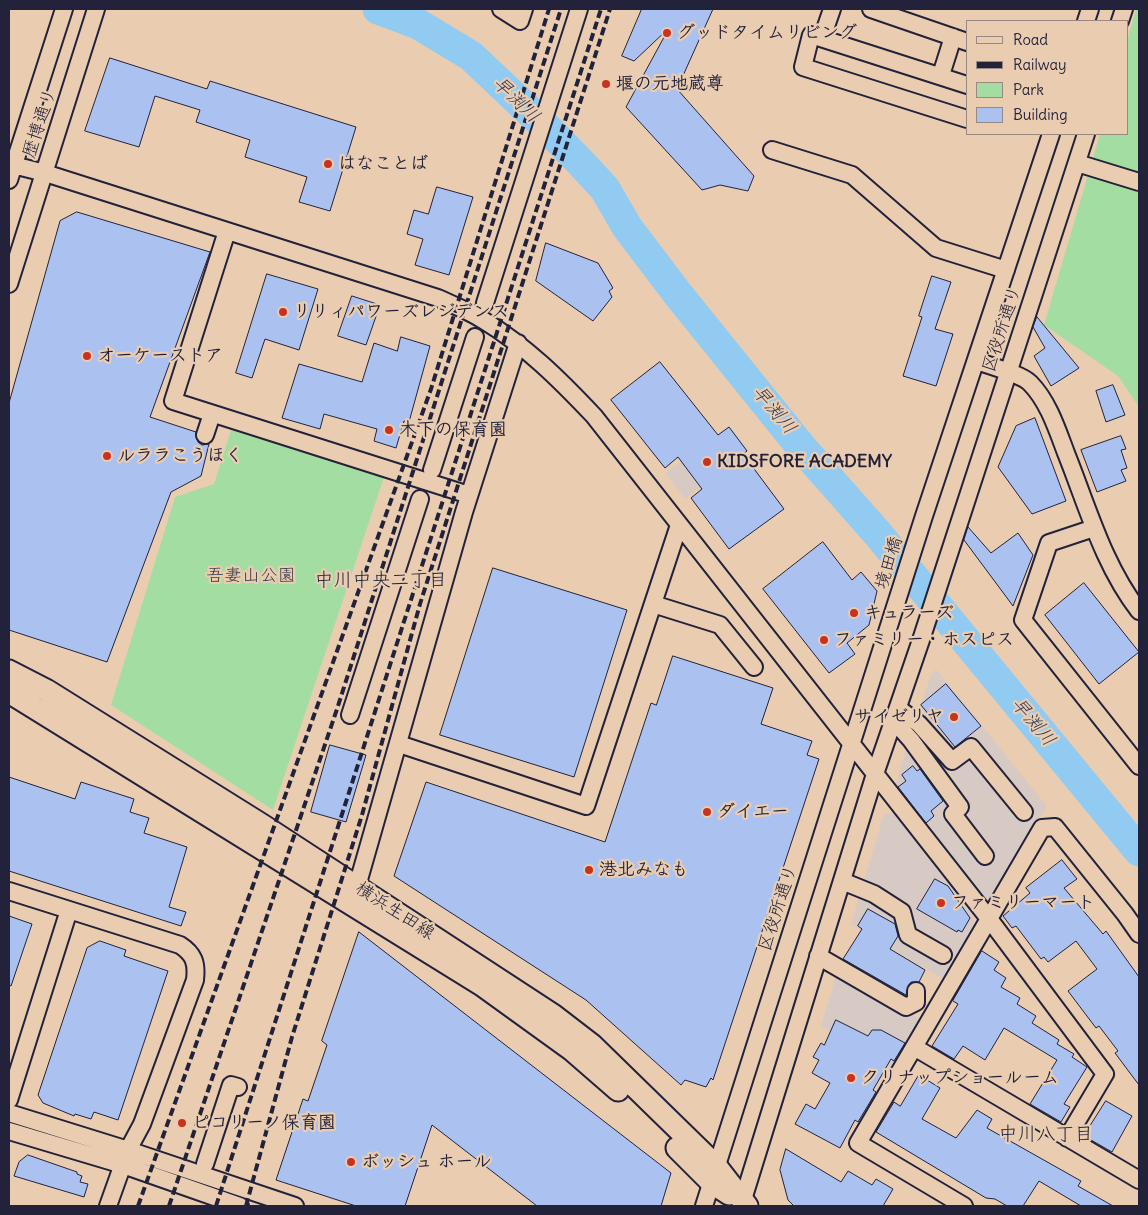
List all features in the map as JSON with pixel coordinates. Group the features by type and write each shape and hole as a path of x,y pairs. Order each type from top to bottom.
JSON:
{"main road":[{"name":"横浜生田線","path":"9,671 84,713 355,895"},
{"name":"横浜生田線","path":"9,692 355,895 553,1015 592,1045 743,1205"}],"street":[{"name":"歴博通り","path":"9,180 11,164 64,9"},
{"name":"歴博通り","path":"9,284 96,9"},
{"path":"501,9 520,21 524,9"},
{"path":"485,304 579,9"},
{"path":"822,38 832,9"},
{"path":"871,9 960,39 941,75"},
{"path":"966,85 812,35 803,67 966,119"},
{"name":"区役所通り","path":"924,516 1051,135"},
{"name":"区役所通り","path":"896,714 1009,374 1086,135"},
{"path":"772,150 852,175 936,248 1006,270"},
{"path":"1077,163 1139,182"},
{"path":"11,164 45,173 438,298 482,319 518,343 545,366 594,416 990,920 1105,1074 1067,1138"},
{"path":"227,231 174,401 469,495"},
{"path":"432,470 475,337"},
{"path":"355,895 399,744 432,619 469,495 518,343"},
{"path":"977,361 1028,381 1052,416 1103,552 1127,595 1139,611"},
{"path":"205,435 212,414"},
{"path":"350,715 420,499"},
{"name":"境田橋","path":"891,622 924,516"},
{"path":"399,744 586,806 679,525"},
{"path":"1094,528 1049,542 1023,620 1139,766"},
{"path":"652,604 720,625 754,667"},
{"name":"区役所通り","path":"704,1206 891,622"},
{"path":"743,1205 818,956 875,774 896,714"},
{"path":"896,714 920,724 952,761 971,747 1024,812"},
{"path":"896,714 910,740 960,808 952,814 985,856"},
{"path":"964,1206 858,1143 990,920 1042,828 1055,827 1139,934"},
{"path":"842,882 874,894 902,912 908,935 943,955"},
{"path":"9,891 180,945 189,951 195,959 195,980 142,1124 128,1150 108,1206"},
{"path":"9,1100 69,910"},
{"path":"818,956 906,1007 916,1002 916,990"},
{"path":"914,1047 1139,1180"},
{"path":"205,1164 231,1085 238,1087"},
{"path":"9,1113 128,1150 287,1205"},
{"path":"9,1131 122,1166 240,1206"}],"shaded area":[{"name":"KIDSFORE ACADEMY","path":"729,426 749,450 685,499 665,473"},
{"path":"936,669 1047,806 989,901 981,901 894,790 912,728 1000,834 913,727 931,675"},
{"path":"894,813 974,917 974,925 943,979 851,924 884,814"},
{"path":"838,970 919,1019 892,1068 821,1026"}],"green space":[{"path":"1136,9 1139,9 1139,407 1118,376 1044,325 1100,135 1128,135 1128,37"},
{"name":"吾妻山公園","path":"231,430 384,477 273,810 111,705 175,497 214,484"}],"building":[{"path":"642,9 713,9 677,89 754,176 748,191 720,185 702,190 626,107 669,28 634,61 622,56"},
{"path":"110,58 207,89 210,81 356,127 330,211 299,202 307,177 245,157 250,140 196,122 200,110 155,96 139,147 85,131"},
{"path":"437,187 473,197 449,275 415,265 423,239 407,234 414,210 428,214"},
{"name":"ルララこうほく","path":"77,212 210,252 150,417 196,432 198,442 202,445 209,444 201,476 171,492 107,662 9,630 9,403 60,221"},
{"path":"546,243 598,263 613,288 609,291 612,297 593,321 536,281"},
{"name":"リリィパワーズレジデンス","path":"267,274 318,289 299,350 265,339 252,378 236,373"},
{"path":"932,276 951,282 935,329 953,334 936,386 903,376 922,317 919,316"},
{"path":"352,296 380,305 366,345 338,336"},
{"path":"1037,317 1079,368 1051,386 1034,356 1045,348 1033,327"},
{"path":"401,337 430,346 409,422 404,421 396,448 374,441 377,429 324,414 320,429 282,418 299,364 362,382 374,343 397,351"},
{"path":"660,362 718,435 729,427 747,451 743,454 784,509 729,549 691,498 702,489 678,457 665,468 611,400"},
{"path":"1113,385 1125,415 1106,422 1096,391"},
{"path":"1035,418 1066,501 1032,514 998,467 1016,426"},
{"path":"1121,436 1126,449 1121,450 1127,468 1121,470 1126,481 1097,492 1081,450"},
{"path":"968,527 991,553 1018,533 1033,555 1013,606 964,540"},
{"path":"823,542 852,580 861,572 877,591 869,625 847,643 855,654 829,673 763,589"},
{"path":"493,568 627,610 574,777 440,735"},
{"path":"1084,583 1139,652 1099,684 1045,615"},
{"name":"港北みなも","path":"673,656 773,688 761,724 812,741 807,755 819,759 713,1080 711,1078 706,1087 685,1080 681,1085 586,1000 394,876 426,782 605,842 651,703 656,705"},
{"path":"946,684 981,726 955,747 921,705"},
{"path":"330,745 366,755 346,822 311,812"},
{"path":"913,766 917,771 920,769 943,801 931,811 934,816 926,823 898,787 906,781 902,775"},
{"path":"9,777 75,799 81,782 134,799 130,812 149,818 144,833 187,847 169,907 186,912 181,926 9,871"},
{"path":"1062,860 1077,879 1064,888 1103,934 1106,931 1139,977 1139,1085 1115,1053 1118,1051 1099,1026 1096,1028 1068,991 1097,969 1076,941 1048,962 1044,957 1041,959 1016,926 1012,928 1003,916 1030,893 1026,888"},
{"path":"935,879 948,886 970,918 962,932 958,930 957,932 917,909"},
{"path":"868,909 895,924 898,936 890,949 925,970 919,982 911,982 906,995 843,959 862,929 858,926"},
{"path":"9,916 32,924 11,986 9,985"},
{"path":"359,932 671,1173 661,1206 537,1206 432,1125 405,1206 356,1206 276,1180 303,1099 308,1101 327,1045 322,1041"},
{"path":"100,941 126,950 124,956 168,971 118,1120 94,1112 91,1119 75,1114 74,1116 43,1103 38,1095 87,948"},
{"path":"982,951 999,962 994,970 1006,978 1001,987 1020,998 1017,1004 1036,1016 1032,1023 1059,1040 1057,1044 1074,1054 1072,1057 1087,1067 1064,1104 1070,1107 1061,1122 1030,1104 1057,1060 1004,1028 985,1060 963,1046 954,1059 932,1046 958,1004 953,1001"},
{"path":"836,1020 868,1036 872,1030 881,1030 905,1043 894,1061 891,1059 873,1090 876,1092 858,1122 855,1120 840,1148 795,1124 806,1104 815,1109 830,1083 812,1073 819,1060 813,1057 821,1043 824,1045"},
{"path":"919,1075 940,1088 922,1119 956,1138 977,1110 992,1119 987,1128 1081,1181 1078,1186 1113,1206 1081,1206 1039,1181 1023,1206 1007,1206 995,1199 986,1198 876,1132 894,1102 900,1106"},
{"path":"1106,1101 1132,1116 1112,1152 1084,1136"},
{"path":"786,1149 841,1182 848,1171 872,1185 876,1179 893,1189 883,1206 794,1206 788,1200 780,1170"},
{"path":"28,1155 77,1172 77,1174 82,1176 80,1182 88,1184 84,1197 14,1176 19,1162"}],"waterway":[{"name":"早渕川","path":"378,9 418,24 471,56 543,124 605,189 627,227 677,293 802,448 878,534 1139,851"}],"railway":[{"path":"138,1206 431,389 549,9"},
{"path":"169,1206 337,709 561,9"},
{"path":"216,1206 601,9"},
{"path":"246,1206 292,1037 362,815 420,604 610,9"}],"place":[{"name":"グッドタイムリビング","path":"667,33"},
{"name":"堰の元地蔵尊","path":"606,84"},
{"name":"はなことば","path":"328,164"},
{"name":"リリィパワーズレジデンス","path":"283,312"},
{"name":"オーケーストア","path":"87,356"},
{"name":"木下の保育園","path":"389,430"},
{"name":"ルララこうほく","path":"107,456"},
{"name":"KIDSFORE ACADEMY","path":"707,462"},
{"name":"キュラーズ","path":"854,613"},
{"name":"ファミリー・ホスピス","path":"824,640"},
{"name":"サイゼリヤ","path":"954,717"},
{"name":"ダイエー","path":"707,812"},
{"name":"港北みなも","path":"589,870"},
{"name":"ファミリーマート","path":"941,903"},
{"name":"クリナップショールーム","path":"851,1078"},
{"name":"ピコリーノ保育園","path":"182,1123"},
{"name":"ボッシュ ホール","path":"351,1162"}],"district":[{"name":"中川中央二丁目","path":"381,581"},
{"name":"中川八丁目","path":"1046,1135"}]}
